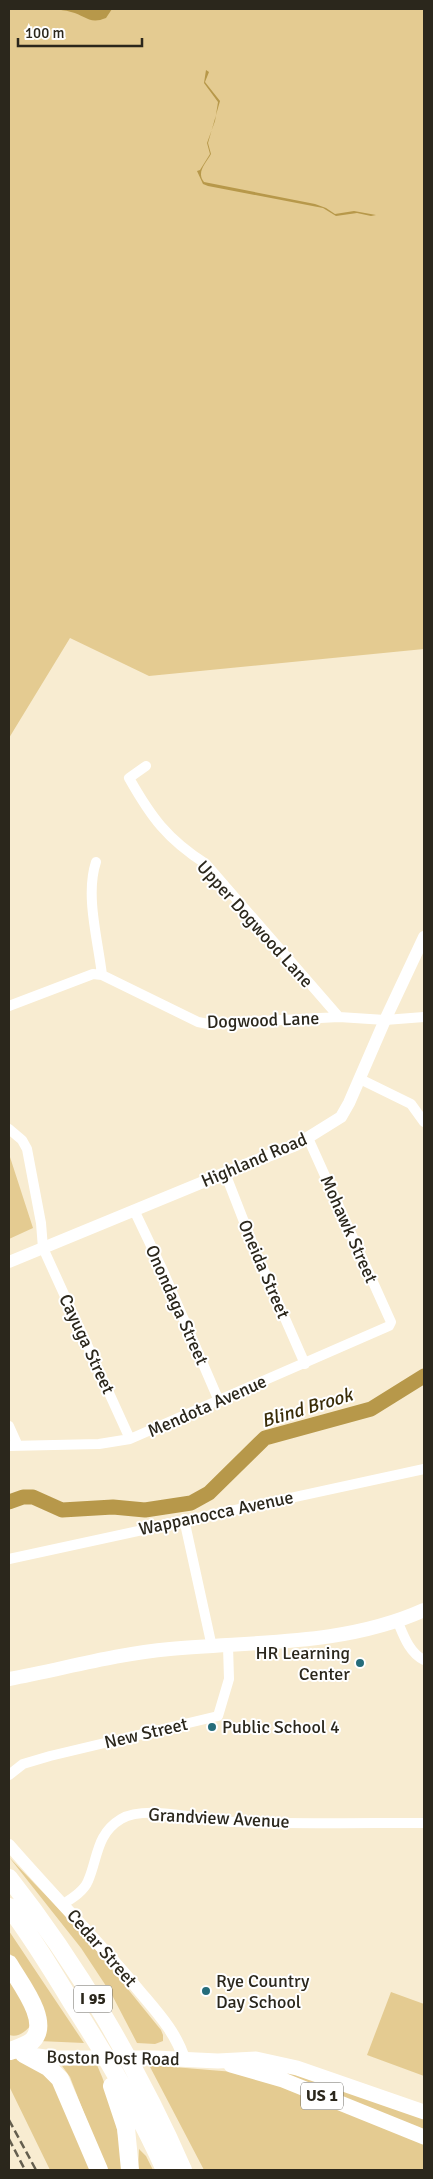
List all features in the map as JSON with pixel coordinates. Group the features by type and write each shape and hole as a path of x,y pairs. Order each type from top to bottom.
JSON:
{"highway":[{"name":"I 95","path":"9,1878 64,1953 96,2004 163,2127 183,2170"},
{"name":"I 95","path":"9,1907 34,1941 94,2037 133,2104 165,2170"},
{"path":"9,1964 37,2014 39,2025 36,2035 30,2042 14,2052"},
{"path":"94,2037 124,2118 128,2137 130,2170"},
{"path":"14,2052 48,2067 60,2079 99,2170"},
{"path":"163,2127 182,2144 196,2170"}],"main road":[{"path":"9,1679 132,1654 286,1642 364,1629 424,1610"},
{"name":"Boston Post Road","path":"14,2052 39,2057 155,2058 218,2061 240,2059 272,2062 297,2068 424,2112"},
{"name":"Boston Post Road","path":"218,2061 283,2080 424,2137"}],"street":[{"name":"Upper Dogwood Lane","path":"146,766 128,778 162,830 206,864 339,1017"},
{"path":"9,1006 47,993 86,975 102,975 92,892 92,875 96,862"},
{"name":"Highland Road","path":"9,1262 296,1145 341,1117 424,938"},
{"name":"Dogwood Lane","path":"102,975 185,1016 208,1024 339,1017 385,1020 424,1017"},
{"path":"360,1079 411,1104 424,1122"},
{"path":"9,1129 22,1140 27,1148 41,1222 43,1248"},
{"name":"Mohawk Street","path":"308,1138 390,1320"},
{"name":"Oneida Street","path":"225,1173 254,1250 305,1364"},
{"name":"Onondaga Street","path":"134,1210 163,1271 219,1401"},
{"name":"Cayuga Street","path":"43,1248 130,1439"},
{"name":"Mendota Avenue","path":"13,1446 99,1444 130,1439 387,1328 391,1322 390,1320"},
{"path":"9,1426 13,1446"},
{"name":"Wappanocca Avenue","path":"9,1559 424,1469"},
{"path":"184,1520 212,1647"},
{"path":"397,1620 406,1642 424,1660"},
{"name":"New Street","path":"9,1775 22,1764 50,1756 218,1716 229,1679 228,1646"},
{"name":"Grandview Avenue","path":"64,1904 77,1895 88,1882 97,1847 105,1834 114,1824 131,1815 158,1814 231,1822 424,1823"},
{"name":"Cedar Street","path":"9,1845 64,1904 150,2005 173,2035 184,2059"}],"shaded area":[{"path":"9,9 424,9 424,649 149,676 70,638 9,738"},
{"path":"54,9 112,9 106,18 91,20 76,13"},
{"path":"206,70 209,72 205,82 220,101 216,115 218,102 204,83"},
{"path":"212,130 208,143 211,154 201,171 204,182 315,204 326,208 335,214 354,211 376,215 371,216 357,213 336,216 323,208 203,184 197,171 200,170 210,154 207,143"},
{"path":"9,1154 33,1228 9,1239"},
{"path":"9,1857 84,1935 161,2030 163,2041 155,2044 137,2043 112,1995 81,1948"},
{"path":"9,1931 84,2043 39,2041 36,1998 9,1952"},
{"path":"9,1970 28,2003 31,2025 24,2032 15,2036 9,2035"},
{"path":"391,1992 424,2004 424,2076 367,2055"},
{"path":"9,2057 44,2067 51,2073 93,2170 50,2170 9,2086"},
{"path":"60,2063 97,2065 107,2090 114,2116 122,2170 106,2170 70,2077"},
{"path":"254,2064 269,2066 424,2116 424,2131"},
{"path":"149,2065 234,2072 269,2079 424,2140 424,2170 204,2170"},
{"path":"139,2149 146,2156 153,2170 138,2170"}],"waterway":[{"name":"Blind Brook","path":"9,1502 23,1497 33,1497 62,1510 113,1507 145,1510 191,1503 209,1493 265,1438 371,1409 424,1376"}],"railway":[{"path":"9,2120 36,2170"},
{"path":"9,2139 25,2170"}],"place":[{"name":"HR Learning Center","path":"360,1663"},
{"name":"Public School 4","path":"212,1727"},
{"name":"Rye Country Day School","path":"206,1991"}]}
